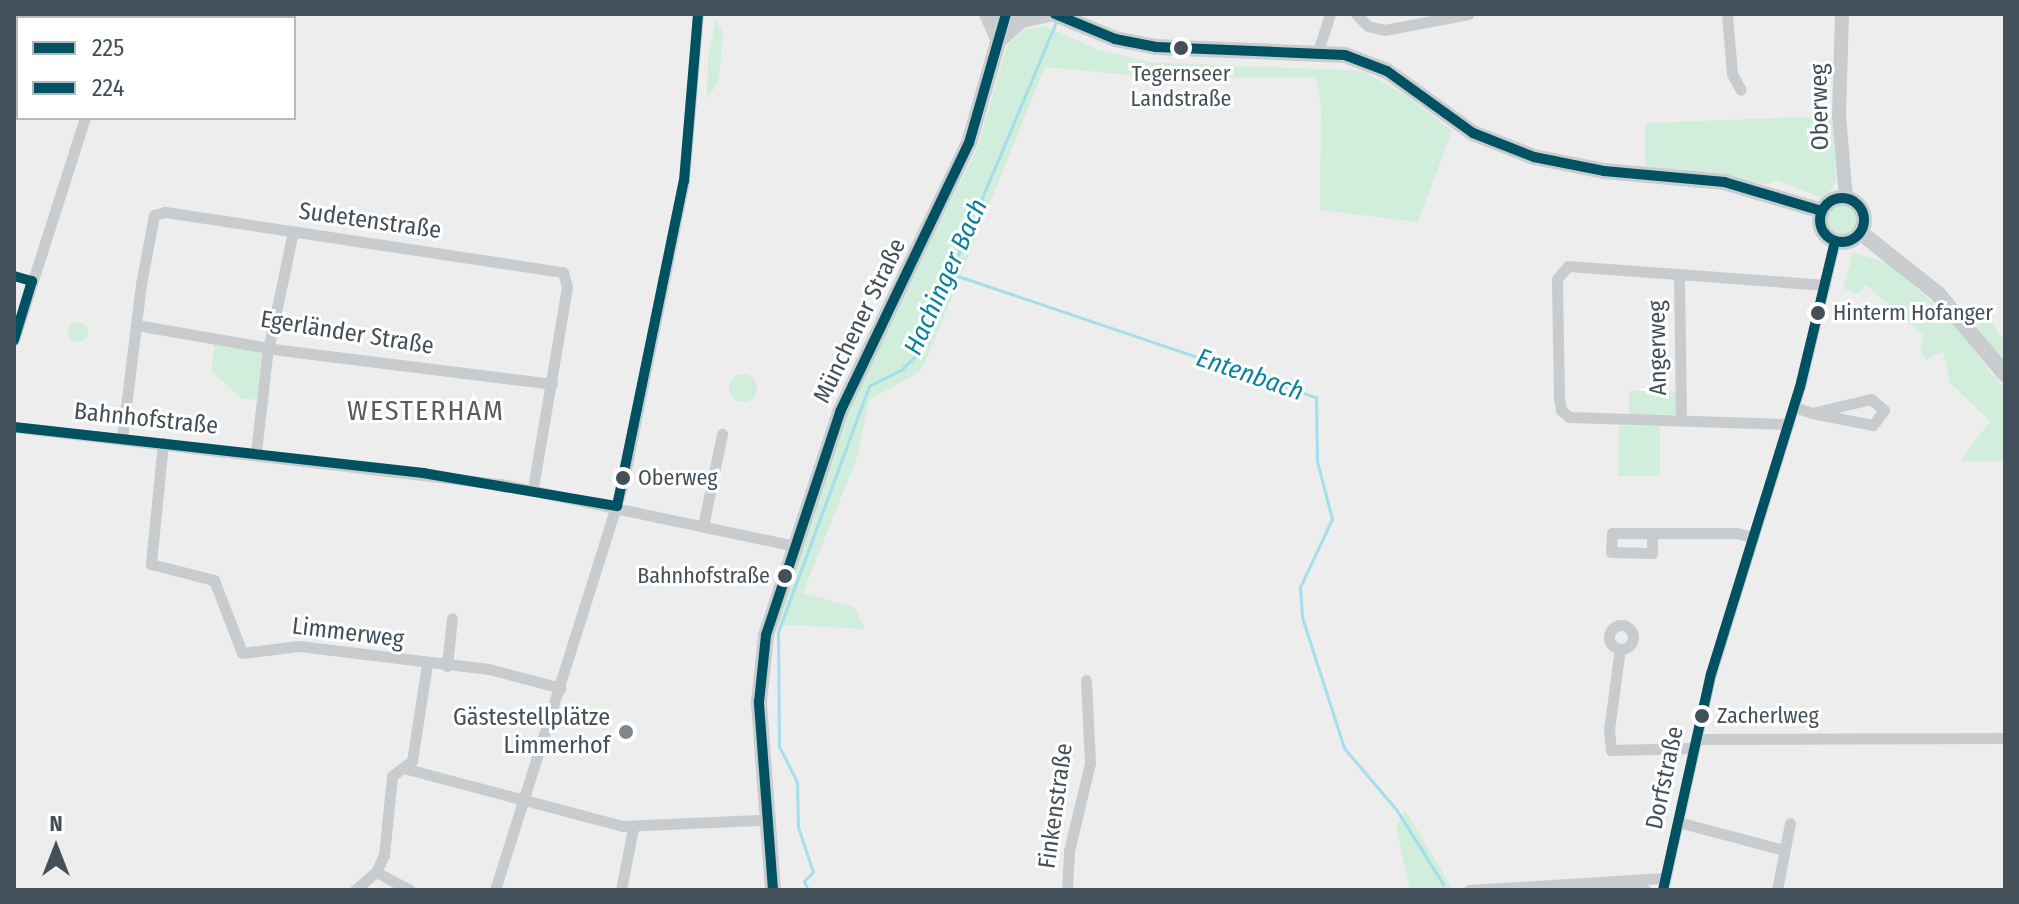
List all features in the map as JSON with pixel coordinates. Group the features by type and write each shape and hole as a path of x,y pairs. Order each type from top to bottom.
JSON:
{"main road":[{"path":"987,14 999,40 1022,20 1053,14 1115,39 1156,47 1318,51 1387,71 1473,133 1534,157 1604,171 1724,182 1822,211"},
{"name":"Münchener Straße","path":"773,890 760,675 766,635 840,412 969,143 1006,14"},
{"path":"1846,199 1862,212 1860,232 1849,241 1835,241 1821,229 1822,211 1829,202 1846,199"},
{"path":"1860,232 1938,294 2005,374"}],"street":[{"path":"495,890 617,506 680,208 698,14"},
{"path":"1318,51 1330,14"},
{"path":"1356,14 1368,26 1384,30 1469,14"},
{"path":"1727,14 1732,74 1741,90"},
{"name":"Oberweg","path":"1842,14 1839,115 1846,199"},
{"path":"14,340 84,120"},
{"name":"Sudetenstraße","path":"136,325 154,215 165,212 563,272 567,278 552,384"},
{"path":"256,452 269,345 293,232"},
{"name":"Dorfstraße","path":"1664,884 1695,743 1752,537 1794,407 1835,241"},
{"path":"1789,424 1569,417 1561,410 1559,398 1557,279 1568,266 1825,285"},
{"name":"Angerweg","path":"1679,274 1681,421"},
{"path":"122,439 136,325"},
{"name":"Egerländer Straße","path":"136,325 552,384"},
{"path":"533,489 552,384"},
{"path":"1794,407 1812,413 1873,425 1884,410 1871,399 1812,413"},
{"name":"Bahnhofstraße","path":"14,427 256,452 533,489 794,546"},
{"path":"703,526 722,434"},
{"name":"Limmerweg","path":"163,443 150,555 154,568 214,580 242,653 299,646 519,674 561,688"},
{"path":"1652,533 1752,537"},
{"path":"447,666 452,618"},
{"path":"1620,649 1609,729 1611,750 1695,743 2005,738"},
{"path":"407,769 427,664"},
{"name":"Finkenstraße","path":"1067,890 1069,851 1090,763 1086,680"},
{"path":"355,890 376,872 387,846 392,776 407,769 633,828 758,820"},
{"path":"1678,822 1784,850"},
{"path":"1777,890 1790,823"},
{"path":"621,890 633,828"},
{"path":"376,872 410,890"},
{"path":"1469,890 1596,881 1664,884"},
{"path":"1596,881 1645,890"}],"green space":[{"path":"716,20 723,33 719,81 707,99 708,57"},
{"path":"1045,26 1096,49 1149,62 1363,71 1403,93 1452,131 1418,222 1320,210 1321,108 1316,77 1161,78 1045,67 928,356 919,372 869,400 857,458 803,593 854,607 865,629 773,624 846,415 978,146 1007,45 1024,30"},
{"path":"1833,116 1836,182 1825,199 1777,180 1768,184 1645,169 1645,123"},
{"path":"1842,205 1853,210 1858,221 1853,232 1842,237 1831,232 1826,221 1831,210"},
{"path":"1853,252 1887,263 1901,274 1946,315 2005,390 2005,461 1960,461 1990,421 1950,383 1943,351 1926,360 1920,350 1923,335 1866,285 1858,294 1843,288"},
{"path":"1990,320 2005,343 2005,364 1973,322"},
{"path":"78,322 85,325 88,332 85,339 78,342 71,339 68,332 71,325"},
{"path":"215,339 262,349 256,400 241,398 211,371"},
{"path":"743,374 753,378 757,388 753,398 743,402 733,398 729,388 733,378"},
{"path":"1629,391 1676,391 1676,415 1629,414"},
{"path":"1619,426 1660,426 1660,476 1618,476"},
{"path":"1405,810 1452,888 1410,889 1396,827"}],"waterway":[{"name":"Hachinger Bach","path":"808,890 804,881 813,872 798,827 797,782 779,746 778,632 869,386 901,370 916,355 1056,22"},
{"name":"Entenbach","path":"949,273 1316,397 1317,461 1332,519 1300,587 1302,617 1344,748 1396,809 1443,884"}],"transit line":[{"name":"225","path":"617,506 684,181 698,14"},
{"name":"224","path":"773,890 759,702 766,635 840,412 969,143 1006,14"},
{"name":"225","path":"1055,14 1115,39 1156,47 1345,55 1387,71 1473,133 1534,157 1604,171 1724,182 1822,211"},
{"name":"225","path":"1842,198 1857,205 1864,220 1857,235 1842,242 1827,235 1820,220 1827,205 1842,198"},
{"name":"225","path":"1663,890 1711,674 1800,387 1835,241"},
{"name":"225","path":"14,276 32,281 14,340"},
{"name":"225","path":"14,427 423,473 617,506"}],"place":[{"name":"Tegernseer Landstraße","path":"1181,48"},
{"name":"Hinterm Hofanger","path":"1818,313"},
{"name":"Oberweg","path":"623,478"},
{"name":"Bahnhofstraße","path":"785,576"},
{"name":"Zacherlweg","path":"1702,716"},
{"name":"Gästestellplätze Limmerhof","path":"626,732"}],"district":[{"name":"WESTERHAM","path":"426,411"}]}
